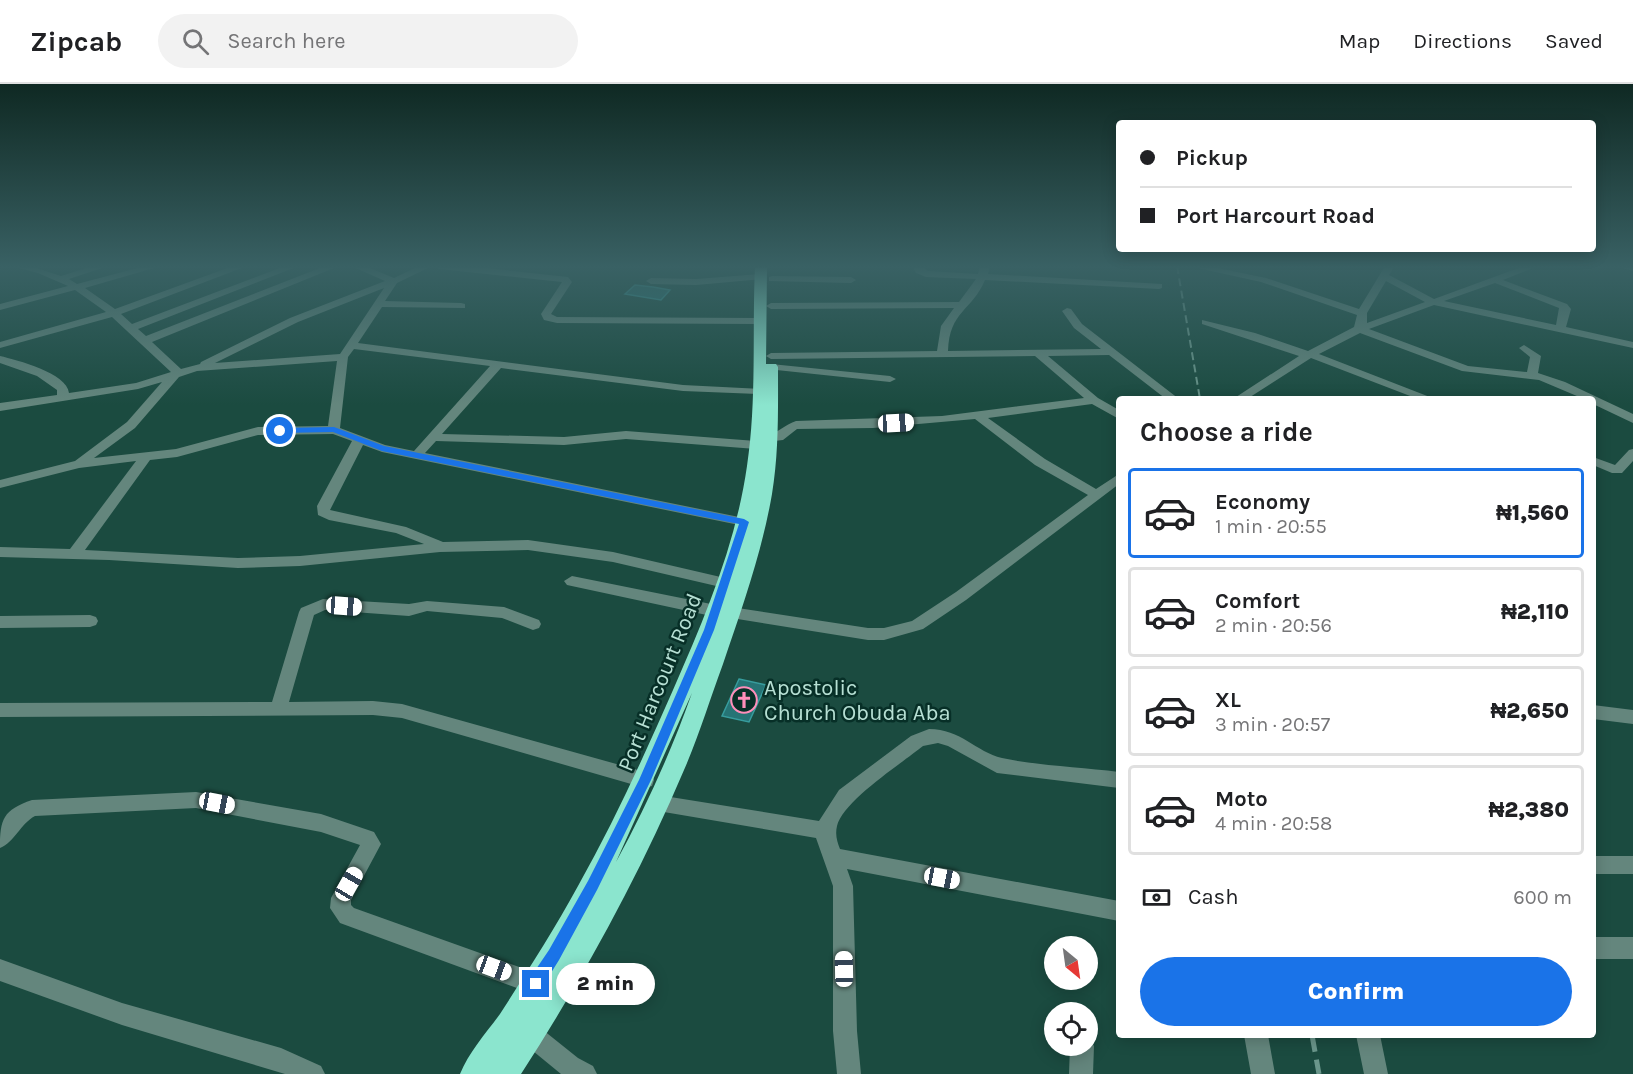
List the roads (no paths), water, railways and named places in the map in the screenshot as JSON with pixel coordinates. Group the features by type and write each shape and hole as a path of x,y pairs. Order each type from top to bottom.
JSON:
{"highway":[{"name":"Port Harcourt Road","path":"474,1074 536,984 587,896 645,780 724,612 724,583 741,555 744,522 763,442 771,361 765,314"},
{"name":"Port Harcourt Road","path":"504,1074 598,923 658,803 699,701 741,555 764,493 763,442 758,391 765,314"}],"street":[{"path":"130,328 171,312"},
{"path":"144,341 217,312"},
{"path":"196,368 314,312"},
{"path":"334,430 344,357 372,312"},
{"path":"547,312 548,318 557,320 779,312"},
{"path":"942,355 945,330 959,312"},
{"path":"1068,312 1078,326 1169,396"},
{"path":"1357,312 1362,314 1359,329"},
{"path":"1244,396 1310,354 1359,329 1405,312"},
{"path":"1479,312 1630,345"},
{"path":"1560,330 1565,312"},
{"path":"0,345 114,313 177,372"},
{"path":"1206,322 1251,335 1299,353 1310,354 1421,396"},
{"path":"1359,329 1466,369 1532,375 1561,384 1585,396"},
{"path":"351,345 683,388 758,391"},
{"path":"1524,348 1536,356 1532,375"},
{"path":"771,361 1112,352"},
{"path":"1039,354 1094,400 1116,413"},
{"path":"0,407 138,386 177,372 196,368 344,357"},
{"path":"0,359 43,372 63,389 63,398"},
{"path":"771,361 891,379"},
{"path":"417,455 498,364"},
{"path":"79,464 131,425 177,372"},
{"path":"432,437 564,441 626,435 763,442 783,436 791,426 796,424 873,424 977,415 1094,400"},
{"path":"1596,401 1633,419"},
{"path":"977,415 1040,462 1096,495"},
{"path":"0,484 79,464 145,458 188,450 249,432 334,430 382,448 744,522"},
{"path":"359,440 323,512 329,516 403,531 426,538 440,547"},
{"path":"1617,470 1633,453"},
{"path":"74,554 145,458"},
{"path":"1596,462 1633,476"},
{"path":"572,580 724,612 868,634 885,634 917,625 961,596 1116,480"},
{"path":"0,552 238,563 312,560 440,547 528,545 613,557 724,583"},
{"path":"279,707 307,612 322,604 409,610 427,606 504,613 533,624"},
{"path":"0,622 90,621"},
{"path":"0,710 346,706 402,711 645,780"},
{"path":"1596,712 1633,717"},
{"path":"849,1074 845,1031 843,886 831,857 826,832 828,822 846,796 917,741 929,736 954,741 997,765 1116,780"},
{"path":"0,839 19,815 32,808 112,803 196,800 321,823 367,838 371,844 341,898 340,908 347,916 536,984"},
{"path":"658,803 799,825 826,832"},
{"path":"831,857 1116,910"},
{"path":"1596,865 1633,865"},
{"path":"1596,948 1633,948"},
{"path":"0,970 122,1014 281,1060 313,1074"},
{"path":"530,1035 570,1066 585,1074"},
{"path":"1257,1038 1263,1074"},
{"path":"1369,1038 1377,1074"},
{"path":"1081,1074 1082,1056"}],"railway":[{"path":"1185,312 1199,396"},
{"path":"1313,1038 1319,1074"}],"place":[{"name":"Apostolic Church Obuda Aba","path":"744,700"}]}
